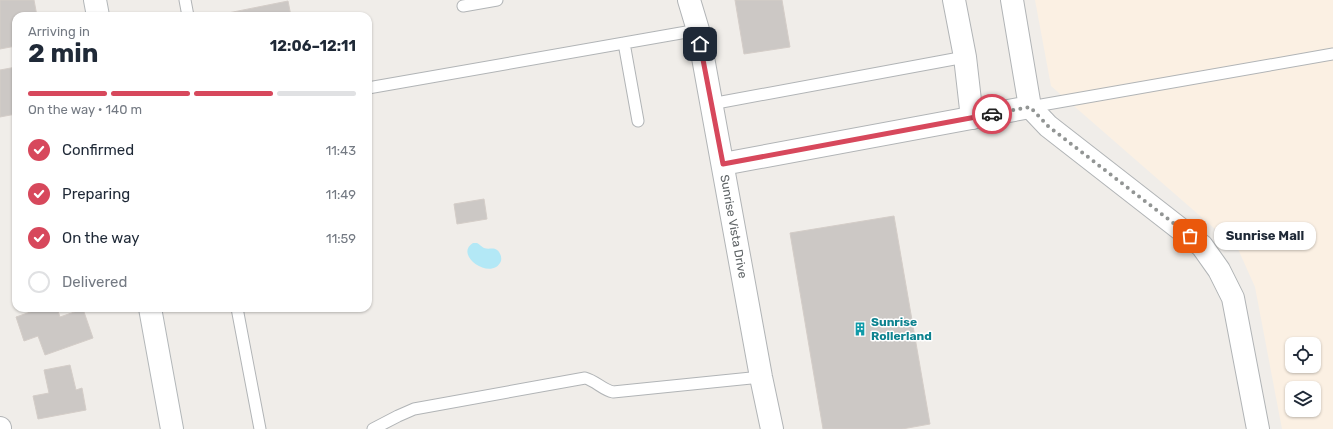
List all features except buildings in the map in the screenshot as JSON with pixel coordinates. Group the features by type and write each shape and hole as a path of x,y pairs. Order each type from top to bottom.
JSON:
{"street":[{"path":"95,0 97,12"},
{"name":"Sunrise Vista Drive","path":"689,0 698,30 761,377 772,429"},
{"path":"954,0 964,57 972,118"},
{"path":"1012,0 1030,107 1048,126 1202,246 1219,270 1233,298 1258,429"},
{"path":"723,164 1030,107"},
{"path":"151,312 172,429"}],"lane":[{"path":"185,0 187,12"},
{"path":"463,6 497,0"},
{"path":"372,87 698,30"},
{"path":"624,42 638,121"},
{"path":"1030,107 1333,54"},
{"path":"711,104 964,57"},
{"path":"238,312 260,429"},
{"path":"373,429 414,409 585,378 592,380 606,391 613,392 761,377"}],"shaded area":[{"path":"1035,0 1333,0 1333,429 1282,429 1255,287 1238,249 1051,86"}],"water":[{"path":"473,243 477,243 484,248 495,249 500,255 501,261 496,267 490,269 483,268 476,264 471,260 468,254 468,248"}],"way so far":[{"path":"992,114 1030,107 1048,126 1190,236"}],"place":[{"name":"Sunrise Mall","path":"1190,236"},
{"name":"Sunrise Rollerland","path":"860,329"}],"route":[{"path":"700,44 723,164 992,114"}]}
